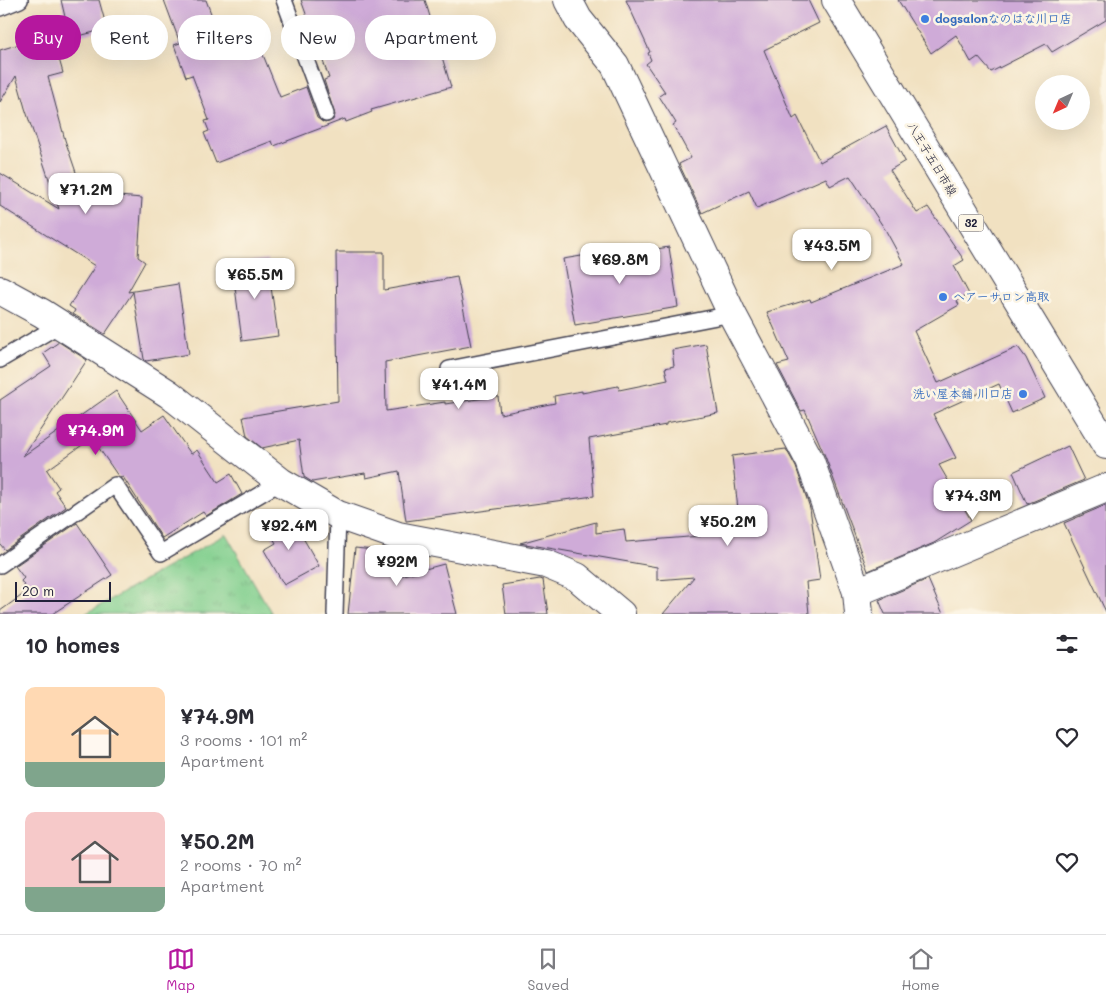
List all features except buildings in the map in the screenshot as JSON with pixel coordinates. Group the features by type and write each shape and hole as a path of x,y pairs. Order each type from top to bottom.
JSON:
{"street":[{"path":"568,0 578,19 614,65 732,314 810,461 858,603 1106,488"},
{"name":"八王子五日市線","path":"836,0 1106,445"},
{"path":"0,290 61,324 169,394 281,482 338,515 398,536 546,564 577,577 621,614"}],"lane":[{"path":"0,8 20,0"},
{"path":"284,0 326,114"},
{"path":"450,369 732,314"},
{"path":"0,360 61,324"},
{"path":"0,565 114,485 161,553 281,482"},
{"path":"335,614 338,515"}],"green space":[{"path":"226,534 272,614 85,614"}],"place":[{"name":"dogsalonなのはな川口店","path":"925,19"},
{"name":"ヘアーサロン高取","path":"943,297"},
{"name":"洗い屋本舗 川口店","path":"1023,394"}]}
